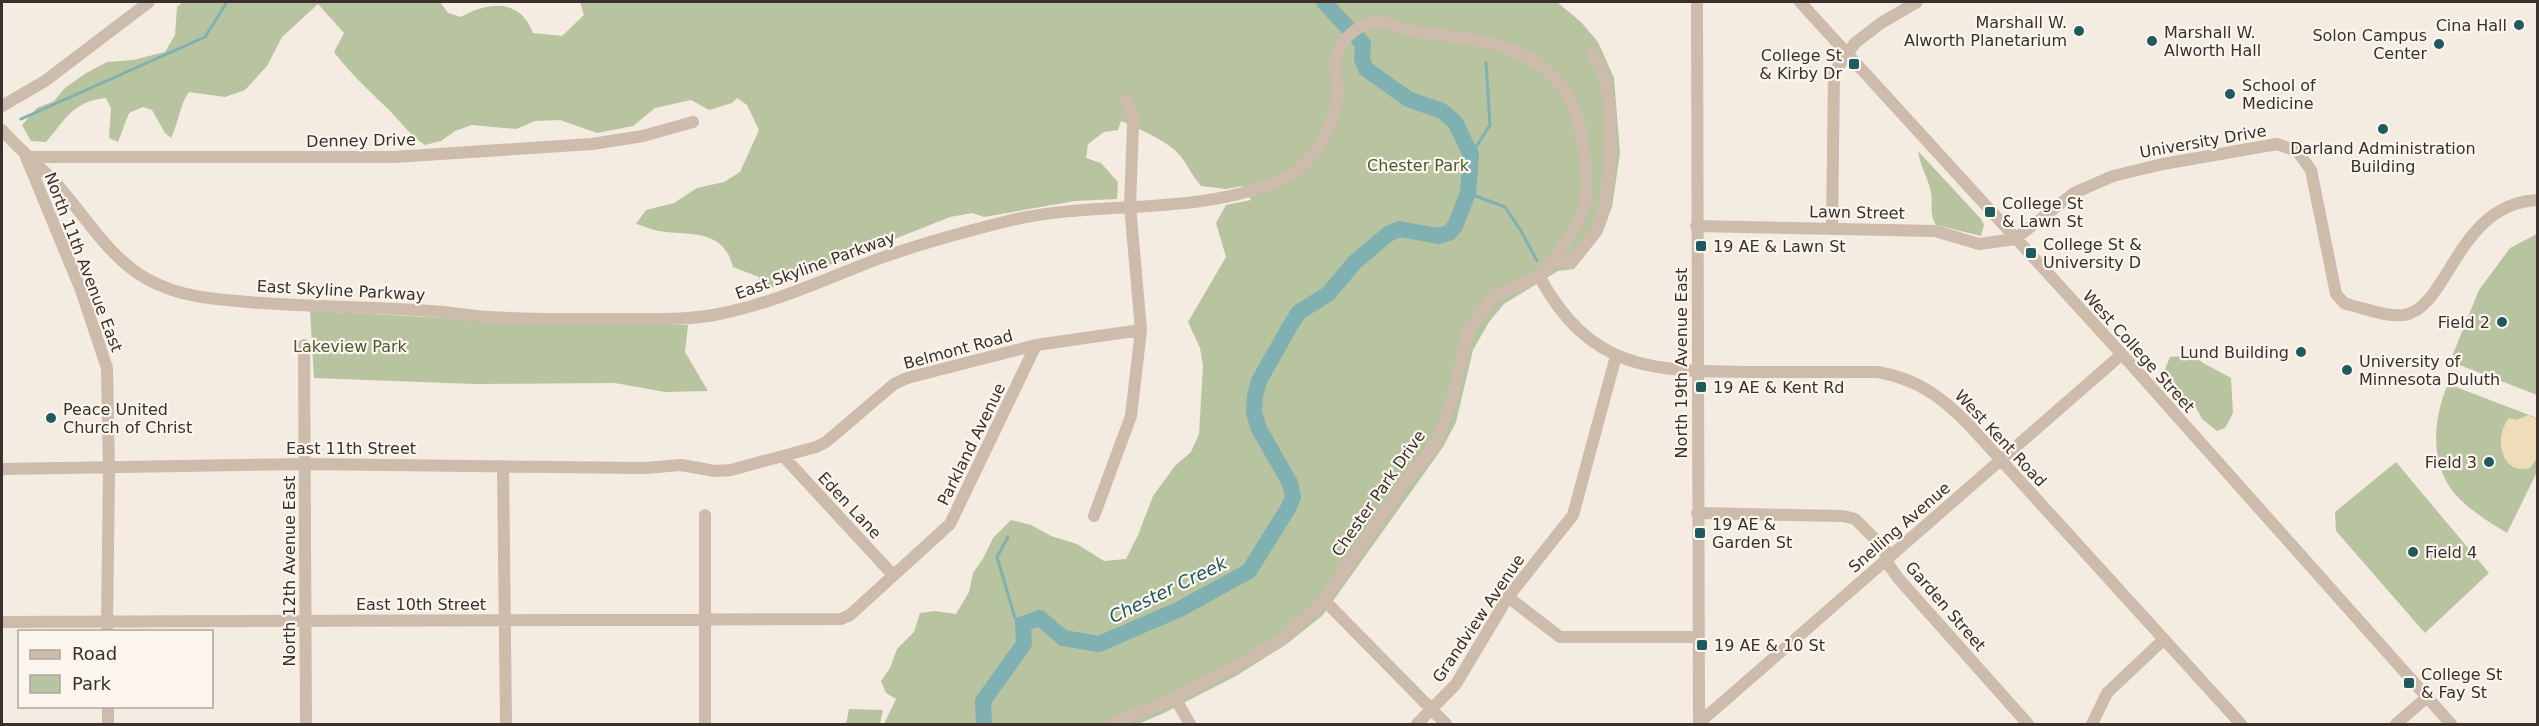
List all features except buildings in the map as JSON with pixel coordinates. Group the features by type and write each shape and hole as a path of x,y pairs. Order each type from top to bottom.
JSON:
{"street":[{"path":"2,106 45,81 149,2"},
{"name":"North 19th Avenue East","path":"1697,2 1699,724"},
{"name":"West College Street","path":"1800,2 2121,355 2451,724"},
{"path":"1832,228 1834,73 1846,52 1855,43 1881,23 1917,2"},
{"name":"Chester Park Drive","path":"1111,724 1175,698 1279,642 1324,600 1405,482 1436,443 1452,400 1468,330 1497,294 1539,276 1554,260 1583,212 1586,184 1577,118 1568,96 1541,66 1491,43 1404,30 1381,21 1377,22"},
{"name":"East Skyline Parkway","path":"2,130 26,157 51,178 114,253 150,281 187,295 300,305 432,311 489,317 660,319 712,315 776,299 876,260 942,238 1017,219 1130,206 1197,204 1281,180 1303,165 1320,147 1332,124 1338,95 1336,59 1345,39 1356,30 1377,22"},
{"path":"1554,260 1569,262 1586,245 1600,221 1607,190 1609,118 1605,78 1592,52"},
{"path":"1094,516 1131,416 1141,330 1130,206 1133,125 1132,111 1126,99"},
{"name":"Denney Drive","path":"26,157 394,157 592,144 643,136 693,122"},
{"name":"University Drive","path":"2015,239 2074,193 2102,180 2163,164 2277,144 2297,151 2311,170 2336,294 2344,303 2350,305 2404,315 2412,312 2427,300 2468,241 2486,220 2506,207 2538,200"},
{"name":"North 11th Avenue East","path":"26,157 81,290 107,368 109,469 106,627"},
{"name":"Lawn Street","path":"1696,226 1935,231 1979,244 2015,239"},
{"name":"West Kent Road","path":"1539,276 1551,298 1570,322 1591,340 1616,356 1643,366 1697,371 1878,372 1900,376 1923,386 1946,401 2241,724"},
{"name":"Belmont Road","path":"700,469 731,470 816,447 826,442 894,384 907,378 1036,345 1141,330"},
{"name":"North 12th Avenue East","path":"304,345 306,724"},
{"name":"Parkland Avenue","path":"841,619 850,615 950,524 1036,345"},
{"name":"Snelling Avenue","path":"1699,724 2121,355"},
{"name":"Grandview Avenue","path":"1417,724 1456,684 1508,597 1573,515 1616,356"},
{"name":"Eden Lane","path":"784,457 893,575"},
{"name":"East 11th Street","path":"2,469 305,464 644,468 681,465 700,469"},
{"path":"502,466 506,724"},
{"name":"Garden Street","path":"1697,513 1830,515 1855,519 1886,549 1886,561 2028,724"},
{"path":"705,515 705,724"},
{"path":"1508,597 1560,638 1698,637"},
{"path":"1324,600 1446,724"},
{"name":"East 10th Street","path":"2,622 106,627 306,620 841,619"},
{"path":"2092,724 2107,693 2163,640"},
{"path":"2396,724 2427,697"},
{"path":"1175,698 1190,724"},
{"path":"108,708 108,724"}],"green space":[{"name":"Chester Park","path":"183,2 440,2 448,13 461,17 483,8 504,6 521,14 533,33 562,36 584,15 580,2 1557,2 1581,22 1598,42 1614,78 1620,153 1612,207 1602,234 1574,269 1558,271 1504,304 1489,322 1473,350 1456,422 1443,447 1323,615 1288,643 1236,676 1138,724 884,724 896,699 886,693 881,681 890,668 897,649 914,632 920,613 935,611 956,614 969,592 973,573 993,538 1011,520 1031,525 1051,536 1077,544 1104,561 1126,559 1153,496 1175,466 1191,452 1199,434 1203,366 1200,348 1188,322 1226,257 1216,223 1226,205 1251,200 1242,186 1226,189 1201,186 1177,152 1154,136 1121,121 1118,130 1104,132 1088,144 1086,158 1101,163 1118,182 1117,199 1075,201 984,217 972,213 950,217 761,292 759,277 733,267 728,254 714,240 704,236 656,230 636,224 646,210 674,203 697,188 724,182 740,172 759,130 747,105 737,98 732,103 709,110 691,100 655,108 633,126 597,133 560,120 535,121 516,129 472,125 455,131 441,141 425,145 408,131 334,52 344,33 318,4 282,37 267,66 245,90 225,97 189,92 171,138 165,133 152,110 143,107 129,113 118,142 109,138 111,108 106,98 86,103 71,112 46,142 31,141 22,125 37,108 54,101 65,88 86,73 107,62 133,60 165,52 175,35 177,7"},
{"path":"1918,151 1981,219 1984,225 1981,236 1936,225 1932,213 1931,192"},
{"name":"Field 2","path":"2537,234 2537,395 2457,364 2453,354 2479,290 2510,248"},
{"name":"Lakeview Park","path":"310,311 488,320 688,325 685,352 708,391 665,392 615,383 475,384 314,378"},
{"path":"2194,355 2203,363 2231,378 2233,413 2225,428 2217,431 2202,419 2195,406 2184,397 2165,369 2170,357"},
{"name":"Field 3","path":"2448,384 2537,418 2537,472 2507,533 2461,500 2447,482 2441,469 2437,455 2437,426 2439,411"},
{"name":"Field 4","path":"2396,462 2489,573 2425,633 2336,531 2335,512"},
{"path":"849,709 883,710 880,724 846,724"}],"sand":[{"path":"2528,415 2537,419 2537,458 2530,468 2520,469 2506,461 2501,435 2509,418 2517,420"}],"waterway":[{"path":"21,119 205,37 227,2"},
{"name":"Chester Creek","path":"984,724 983,701 1024,644 1023,624 1040,618 1063,638 1099,644 1180,609 1249,571 1293,497 1290,483 1259,429 1254,413 1259,381 1290,326 1299,312 1328,294 1355,262 1388,234 1400,229 1438,236 1449,233 1455,226 1468,193 1471,155 1455,122 1442,111 1408,99 1366,69 1362,59 1363,44 1324,2"},
{"path":"1471,155 1490,125 1486,63"},
{"path":"1468,193 1505,207 1537,261"},
{"path":"1008,537 997,557 1015,618 1023,624"}],"place":[{"name":"Cina Hall","path":"2519,25"},
{"name":"Marshall W. Alworth Planetarium","path":"2079,31"},
{"name":"Marshall W. Alworth Hall","path":"2152,41"},
{"name":"Solon Campus Center","path":"2439,44"},
{"name":"College St & Kirby Dr","path":"1854,64"},
{"name":"School of Medicine","path":"2230,94"},
{"name":"Darland Administration Building","path":"2383,129"},
{"name":"College St & Lawn St","path":"1990,212"},
{"name":"19 AE & Lawn St","path":"1701,246"},
{"name":"College St & University D","path":"2031,253"},
{"name":"Field 2","path":"2502,322"},
{"name":"Lund Building","path":"2301,352"},
{"name":"University of Minnesota Duluth","path":"2347,370"},
{"name":"19 AE & Kent Rd","path":"1701,387"},
{"name":"Peace United Church of Christ","path":"51,418"},
{"name":"Field 3","path":"2489,462"},
{"name":"19 AE & Garden St","path":"1700,533"},
{"name":"Field 4","path":"2413,552"},
{"name":"19 AE & 10 St","path":"1702,645"},
{"name":"College St & Fay St","path":"2409,683"}]}
